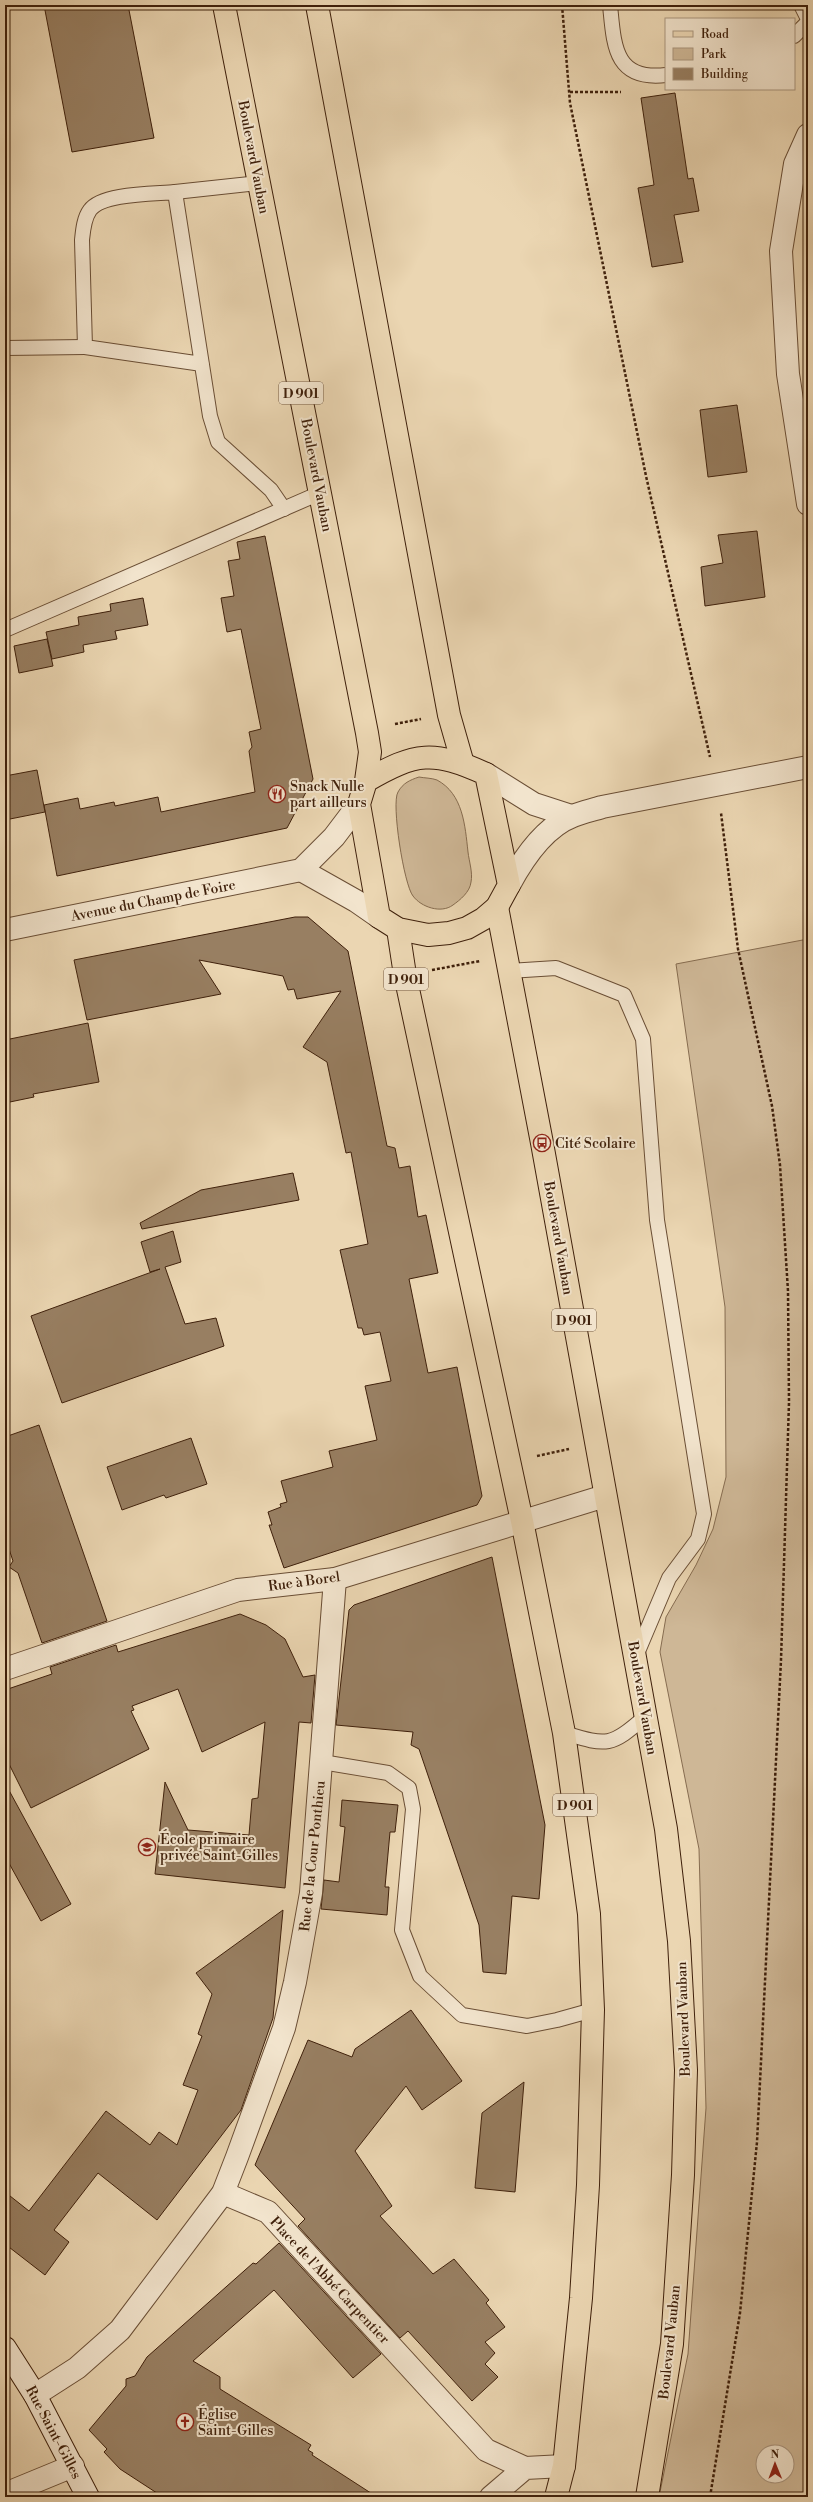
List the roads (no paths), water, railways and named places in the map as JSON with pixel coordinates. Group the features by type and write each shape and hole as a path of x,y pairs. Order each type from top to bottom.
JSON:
{"main road":[{"name":"Boulevard Vauban","path":"224,5 367,733 370,752 366,781 359,804"},
{"path":"317,5 449,715 463,764"},
{"path":"359,804 379,917 398,929 428,935 449,933 467,928 483,919 497,907 509,885 486,774 463,764 440,757 424,757 391,767 366,781"},
{"name":"Boulevard Vauban","path":"497,907 542,1143 605,1496 636,1656 645,1717 666,1829 679,1941 686,2070 683,2176 672,2344 647,2497"},
{"name":"D 901","path":"398,929 405,975 522,1521 564,1733 589,1914 593,2010 588,2193 581,2298 564,2466 556,2497"}],"street":[{"path":"808,135 796,164 781,251 788,374 808,504"},
{"path":"509,885 522,860 547,833 571,816 602,807 717,786 808,767"},
{"path":"486,774 534,804 571,816"},
{"path":"359,804 334,837 301,870 356,901 379,917"},
{"name":"Avenue du Champ de Foire","path":"5,930 301,870"},
{"name":"Rue à Borel","path":"5,1669 238,1590 335,1579 605,1496"},
{"name":"Rue de la Cour Ponthieu","path":"223,2193 284,2028 295,1982 311,1893 322,1762 329,1636 335,1579"},
{"path":"35,2395 76,2368 120,2330 223,2193"},
{"name":"Place de l'Abbé Carpentier","path":"223,2193 268,2212 486,2450 525,2468 564,2466"},
{"name":"Rue Saint-Gilles","path":"5,2348 35,2395 88,2497"},
{"path":"5,2494 73,2466"},
{"path":"491,2497 525,2468"}],"lane":[{"path":"610,5 612,30 620,61 632,71 665,75"},
{"path":"795,35 808,21 801,5"},
{"path":"85,347 82,240 84,224 90,209 108,199 259,183"},
{"path":"175,192 210,416 218,442 271,490 284,509"},
{"path":"5,348 85,347 202,364"},
{"path":"5,630 320,493"},
{"path":"507,963 556,968 624,995 643,1039 657,1220 704,1514 698,1539 669,1578 636,1656"},
{"path":"564,1733 598,1743 620,1738 645,1717"},
{"path":"322,1762 388,1773 409,1788 413,1808 402,1930 420,1976 462,2015 527,2026 557,2020 593,2010"}],"place":[{"name":"Snack Nulle part ailleurs","path":"277,794"},
{"name":"Cité Scolaire","path":"542,1143"},
{"name":"École primaire privée Saint-Gilles","path":"147,1847"},
{"name":"Église Saint-Gilles","path":"185,2422"}]}
